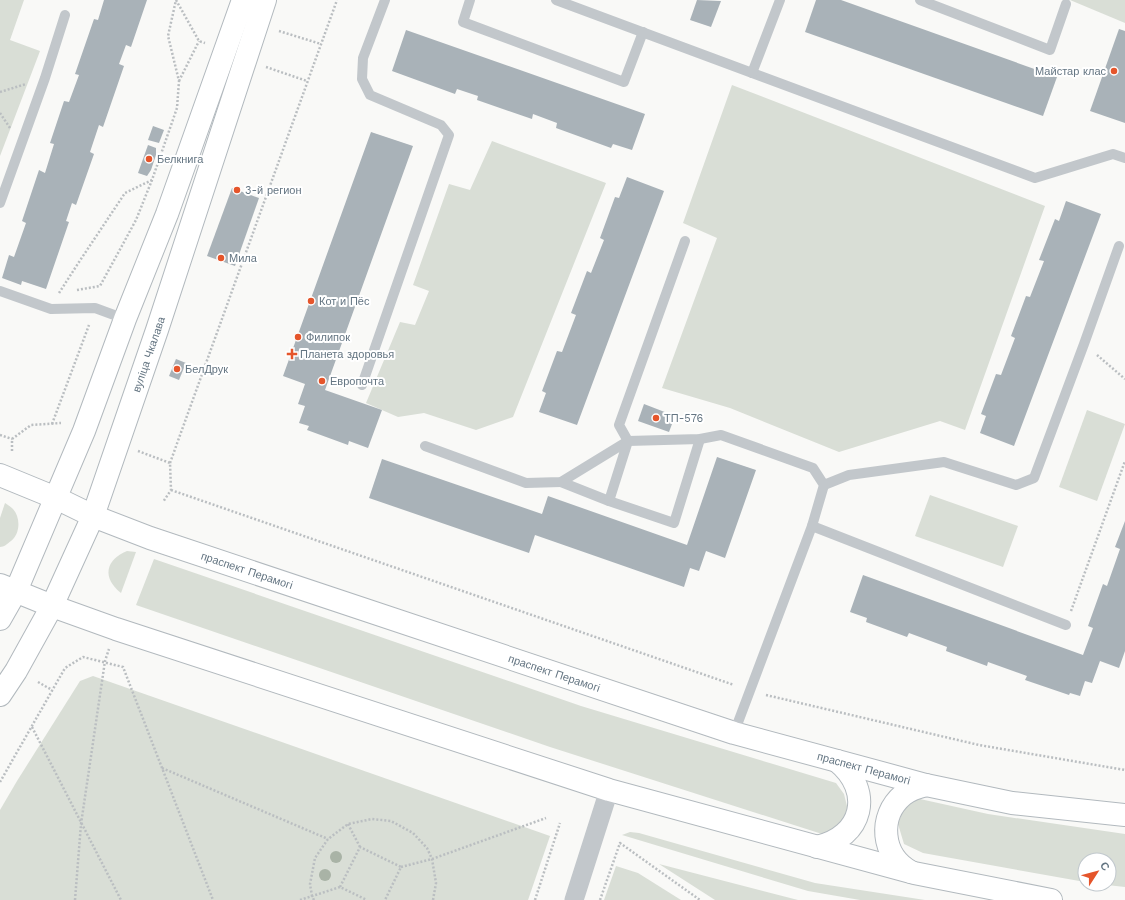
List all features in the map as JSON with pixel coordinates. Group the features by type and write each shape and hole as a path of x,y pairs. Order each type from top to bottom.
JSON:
{"main road":[{"path":"0,619 8,588 56,498 84,431 125,319 191,149 243,0"},
{"name":"вуліца Чкалава","path":"0,695 16,670 52,606 93,516 157,330 265,0"},
{"name":"праспект Перамогі","path":"0,475 56,498 93,516 150,538 734,733 926,785 1012,803 1125,815"},
{"path":"8,588 52,606 116,629 609,790 914,874 1051,900"},
{"path":"816,847 828,845 839,839 848,831 855,821 859,810 858,788 853,777 846,768 837,761"},
{"path":"914,874 905,869 891,854 886,839 886,824 889,813 895,802 914,788 926,785"}],"street":[{"path":"191,149 213,158"},
{"path":"574,900 609,790"}],"lane":[{"path":"362,385 450,135 441,125 370,95 362,79 363,58 385,0"},
{"path":"470,0 463,22 624,82 643,32"},
{"path":"556,0 1035,178 1113,154 1125,158"},
{"path":"752,73 780,0"},
{"path":"920,0 1050,50 1066,4"},
{"path":"0,203 45,78 65,14"},
{"path":"609,501 628,441 619,425 685,241"},
{"path":"824,485 849,475 944,462 1016,485 1034,478 1119,246"},
{"path":"0,291 51,309 95,308 125,319"},
{"path":"561,482 628,441 700,439 721,435 813,468 824,485 812,526 734,733"},
{"path":"425,446 526,483 561,482 609,501 674,523 700,439"},
{"path":"812,526 1066,625"}],"path":[{"path":"176,0 198,41 207,44"},
{"path":"52,424 95,308 100,286 136,220 152,180 177,108 179,81 168,36 176,0"},
{"path":"163,502 171,490 170,463 337,0"},
{"path":"273,29 321,44"},
{"path":"179,81 198,41"},
{"path":"260,65 307,82"},
{"path":"0,92 45,78"},
{"path":"65,293 58,294 125,193 152,180"},
{"path":"72,291 100,286"},
{"path":"1084,344 1125,379"},
{"path":"12,439 31,425 61,423"},
{"path":"0,435 12,439"},
{"path":"12,439 12,451"},
{"path":"136,450 170,463"},
{"path":"1066,625 1125,461"},
{"path":"171,490 750,691 979,745 1125,770"},
{"path":"75,900 81,824 105,662 110,646"},
{"path":"0,782 65,668 83,657 123,667 213,900"},
{"path":"38,682 52,690"},
{"path":"31,726 121,900"},
{"path":"162,768 328,839"},
{"path":"348,824 360,847 401,867 432,859 546,818"},
{"path":"314,900 310,884 315,858 328,839 348,824 372,819 391,821 413,832 427,848 432,859 436,882 434,900"},
{"path":"535,900 560,823"},
{"path":"600,900 620,844 700,900"},
{"path":"340,887 360,847"},
{"path":"385,900 401,867"},
{"path":"300,900 340,887 367,900"}],"shaded area":[{"path":"0,0 24,0 10,40 40,51 0,156"},
{"path":"1070,0 1125,0 1125,23"},
{"path":"732,85 1045,206 965,430 940,421 839,452 730,408 662,388 717,238 683,223"},
{"path":"492,141 606,183 513,417 476,430 424,413 398,417 366,403 400,322 415,325 429,291 413,285 449,184 470,190"},
{"path":"1087,410 1125,424 1097,501 1059,487"},
{"path":"930,495 1018,526 1003,567 915,536"},
{"path":"5,503 16,513 18,530 11,541 0,547 0,518"},
{"path":"127,551 136,552 121,593 111,581 109,570 110,564 114,559"},
{"path":"154,559 581,706 836,783 844,794 848,810 839,828 822,834 550,747 136,605"},
{"path":"93,676 550,836 528,900 0,900 0,810 80,681"},
{"path":"920,799 988,814 1125,834 1125,887 1117,886 1117,852 1077,852 1077,881 923,853 904,844 898,824 905,804"},
{"path":"630,832 639,833 815,883 925,900 860,900 808,891 622,835"},
{"path":"659,864 798,900 715,900"},
{"path":"616,866 638,873 681,900 604,900"}],"building":[{"path":"104,0 147,0 131,47 126,45 119,64 124,66 103,127 99,125 90,152 94,154 76,205 72,203 66,221 69,222 46,289 22,281 21,285 2,278 9,255 14,257 26,223 22,221 39,170 45,173 54,144 50,143 64,101 69,102 79,75 75,74 94,19 98,20"},
{"path":"697,0 721,1 711,27 690,20"},
{"path":"816,0 841,0 1057,77 1043,116 805,32"},
{"name":"Майстар клас","path":"1119,29 1125,31 1125,123 1090,111"},
{"path":"406,30 645,114 632,150 613,144 611,148 556,128 557,123 533,114 532,119 477,100 478,96 457,89 455,94 392,71"},
{"path":"153,126 164,130 159,143 148,140"},
{"path":"371,132 413,146 325,390 382,410 368,448 349,441 348,445 307,430 309,426 299,423 305,406 298,404 305,384 283,376"},
{"name":"Белкнига","path":"148,145 156,148 156,155 151,170 147,176 138,173"},
{"path":"627,177 664,191 577,425 539,412 546,393 542,391 557,351 562,352 576,315 571,313 587,271 591,273 604,240 600,238 615,197 619,198"},
{"path":"232,188 259,198 235,266 207,256"},
{"path":"1066,201 1101,214 1014,446 980,433 986,416 981,414 996,374 1001,375 1015,338 1011,336 1026,296 1030,297 1044,261 1039,260 1055,219 1059,221"},
{"name":"БелДрук","path":"176,359 186,363 179,380 169,376"},
{"name":"ТП-576","path":"644,404 675,416 669,432 638,421"},
{"path":"717,457 756,470 725,558 706,551 699,571 690,568 684,587 535,535 529,553 369,498 382,459 542,514 548,496 687,545"},
{"path":"1125,521 1125,651 1119,668 1100,661 1092,683 1085,681 1080,696 1070,693 1069,695 1025,680 1027,676 988,662 987,666 946,651 947,647 909,633 907,637 866,622 867,618 850,612 863,575 1083,655 1093,628 1088,626 1103,584 1107,586 1120,549 1115,547"}],"place":[{"name":"Майстар клас","path":"1114,71"},
{"name":"Белкнига","path":"149,159"},
{"name":"3-й регион","path":"237,190"},
{"name":"Мила","path":"221,258"},
{"name":"Кот и Пёс","path":"311,301"},
{"name":"Филипок","path":"298,337"},
{"name":"Планета здоровья","path":"292,354"},
{"name":"БелДрук","path":"177,369"},
{"name":"Европочта","path":"322,381"},
{"name":"ТП-576","path":"656,418"}]}
